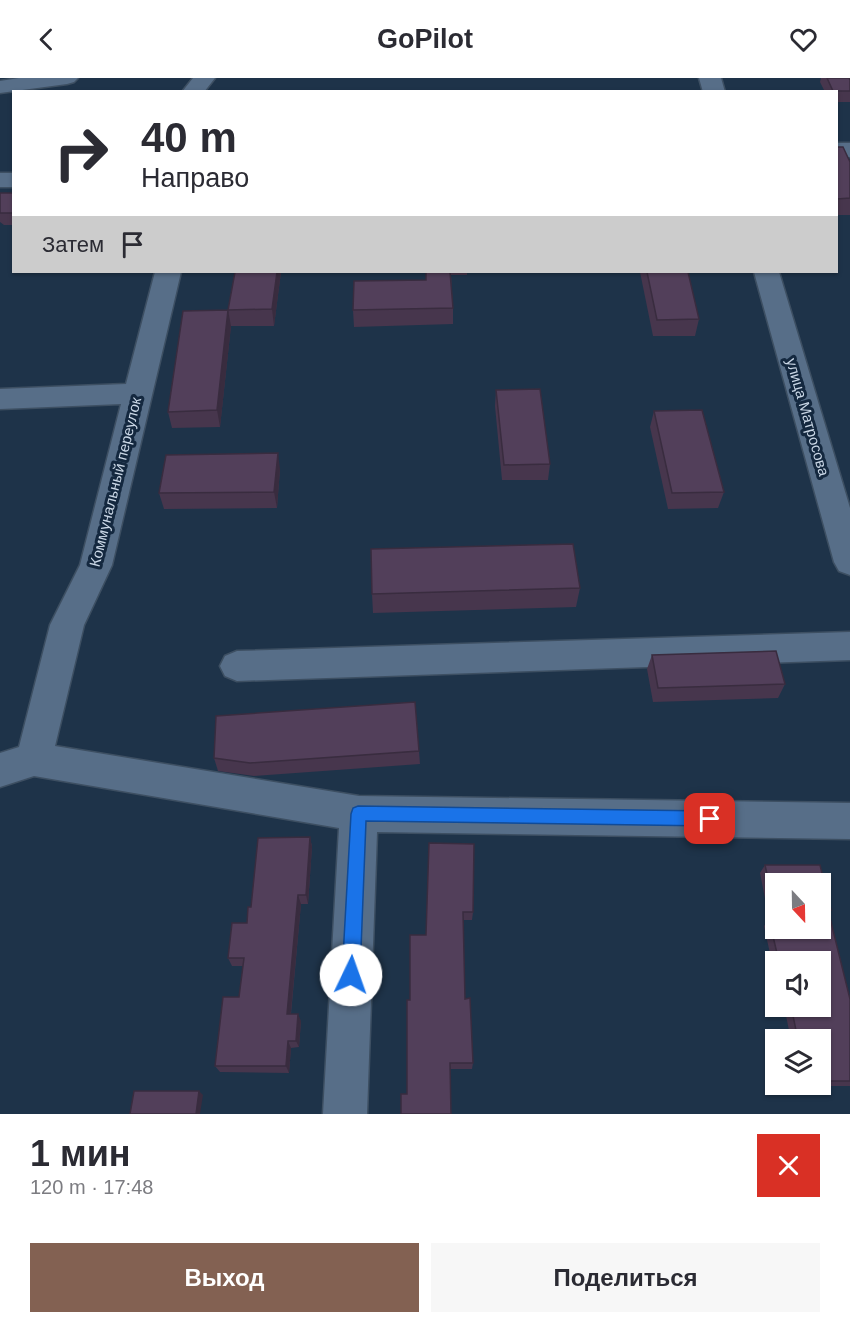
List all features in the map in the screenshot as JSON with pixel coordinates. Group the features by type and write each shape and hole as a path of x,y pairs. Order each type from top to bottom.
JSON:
{"street":[{"path":"0,87 67,78"},
{"path":"194,90 204,78"},
{"name":"Коммунальный переулок","path":"17,765 67,625 96,565 168,273"},
{"name":"улица Матросова","path":"766,273 850,562"},
{"path":"0,399 138,393"},
{"path":"237,666 850,646"},
{"path":"17,765 358,814 850,821"},
{"path":"345,1114 358,814"}],"building":[{"path":"827,78 849,78 850,91 833,90"},
{"path":"838,147 843,147 850,162 850,198 838,199"},
{"path":"0,193 12,193 12,213 0,213"},
{"path":"235,273 277,273 272,309 228,310"},
{"path":"426,273 450,273 453,308 353,310 354,281 426,280"},
{"path":"647,273 688,273 699,319 657,320"},
{"path":"228,310 217,410 168,412 183,311"},
{"path":"540,389 550,464 504,465 496,390"},
{"path":"702,410 724,492 672,493 654,411"},
{"path":"278,453 274,492 159,493 166,455"},
{"path":"573,544 580,588 372,594 371,549"},
{"path":"776,651 785,684 658,688 652,655"},
{"path":"415,702 419,751 250,763 214,758 216,716"},
{"path":"310,837 306,895 298,895 287,1014 298,1014 296,1041 288,1041 286,1066 215,1066 223,997 239,997 244,958 228,958 232,923 247,923 248,907 251,907 258,838"},
{"path":"429,843 474,844 473,912 463,912 465,999 470,998 473,1063 450,1063 451,1114 401,1114 401,1094 407,1094 410,935 426,935"},
{"path":"765,865 820,865 822,873 767,873"},
{"path":"831,922 850,999 850,1081 831,1081 831,1029 796,1029 793,1017 831,1017 831,951 776,951 774,939 831,939"},
{"path":"134,1091 199,1091 196,1114 130,1114"}],"route":[{"path":"351,975 358,814 710,819"}]}
